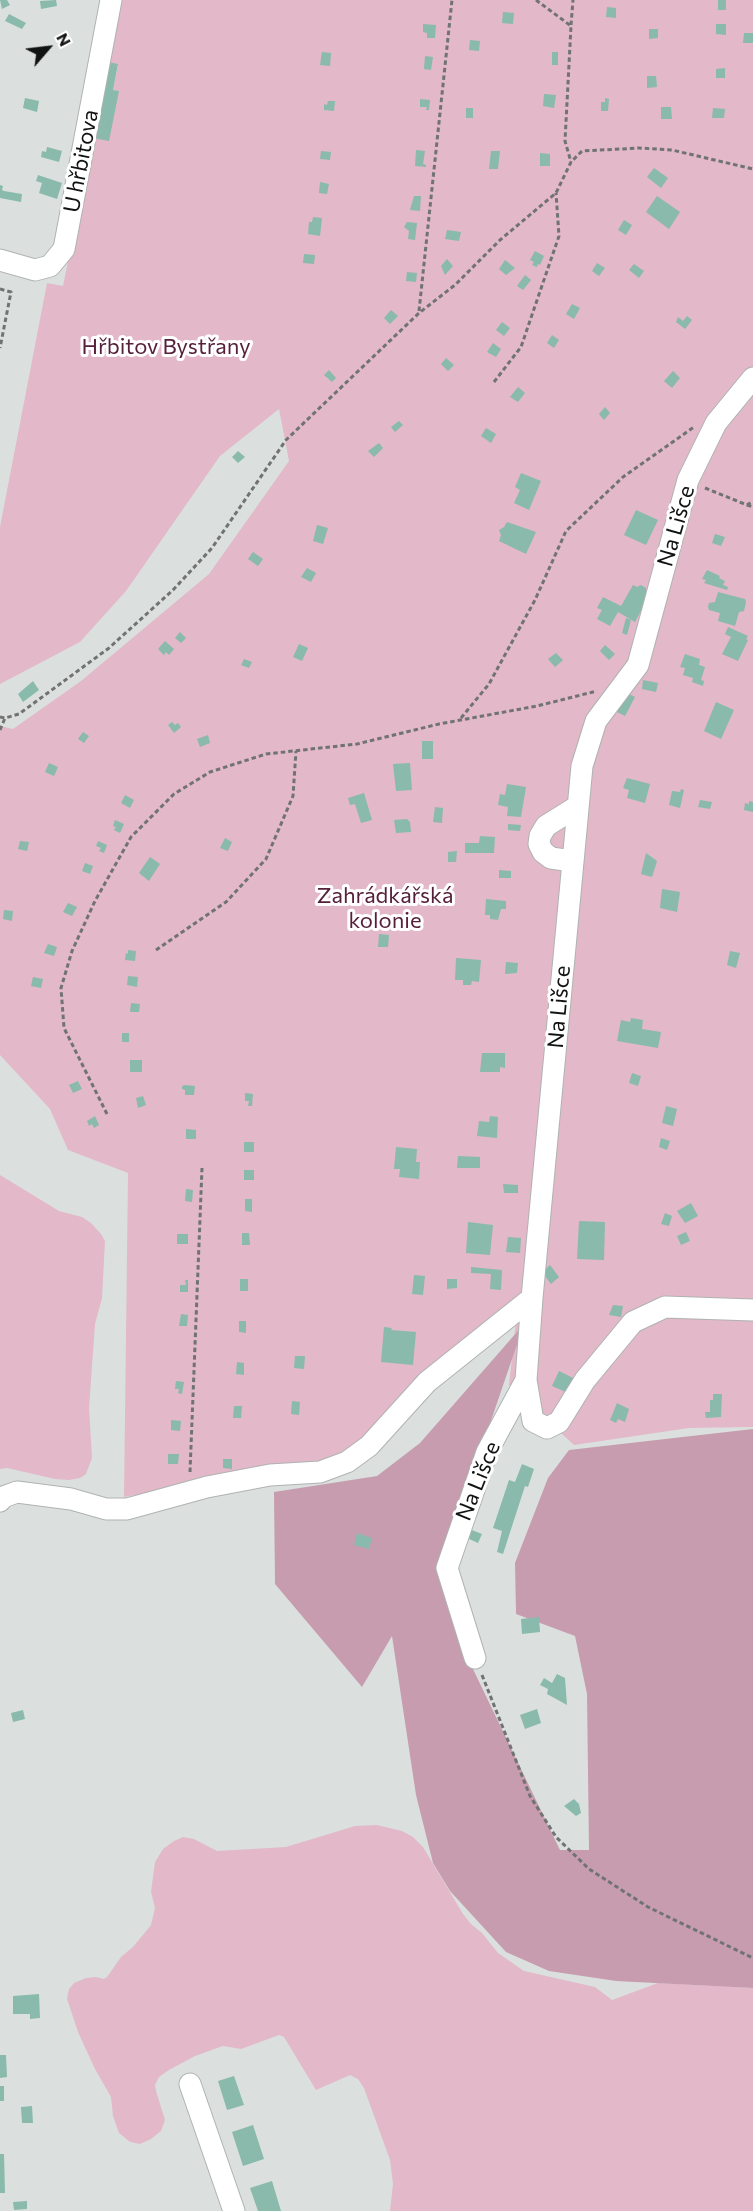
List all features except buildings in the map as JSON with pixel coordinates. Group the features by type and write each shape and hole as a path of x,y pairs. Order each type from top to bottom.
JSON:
{"street":[{"name":"U hřbitova","path":"0,260 35,270 50,266 64,249 111,0"},
{"name":"Na Lišce","path":"475,1658 447,1568 488,1452 526,1380 582,766 596,721 638,665 688,480 716,423 753,378"},
{"path":"572,861 559,861 543,852 539,844 540,836 546,826 578,806"},
{"path":"0,1501 3,1497 17,1492 71,1499 106,1509 127,1509 189,1491 270,1475 320,1472 347,1461 369,1446 427,1382 532,1298"},
{"path":"526,1380 533,1421 547,1428 559,1422 585,1380 633,1322 665,1307 753,1310"},
{"path":"190,2084 234,2211"}],"path":[{"path":"418,313 452,0"},
{"path":"536,0 571,26"},
{"path":"572,162 565,141 573,0"},
{"path":"0,717 19,714 109,648 173,590 212,548 286,440 418,313 455,285 500,240 556,193 572,162 582,151 672,150 753,169"},
{"path":"494,382 521,347 559,236 556,193"},
{"path":"0,289 10,292 0,348"},
{"path":"460,720 489,684 535,600 566,531 623,477 693,427 716,423"},
{"path":"688,480 753,507"},
{"path":"747,505 753,501"},
{"path":"107,1114 64,1028 62,988 72,951 95,901 131,837 174,794 210,772 266,754 357,744 623,685"},
{"path":"0,730 5,718"},
{"path":"156,950 226,902 266,859 293,796 296,751"},
{"path":"189,1491 202,1168"},
{"path":"475,1658 530,1796 556,1838 589,1869 648,1907 753,1958"}],"green space":[{"name":"Zahrádkářská kolonie","path":"121,0 753,0 753,1427 689,1428 574,1445 509,1385 518,1302 345,1453 316,1464 124,1497 128,1173 68,1150 50,1109 0,1055 0,726 13,729 81,681 209,574 289,461 279,409 220,456 126,591 80,642 0,684 0,527 47,283 63,286 93,138 118,91 113,90 118,65 108,62"},
{"path":"0,1175 59,1211 82,1217 91,1223 105,1241 102,1298 95,1324 89,1408 92,1458 86,1474 80,1478 55,1479 7,1468 0,1469"},
{"path":"377,1825 402,1831 413,1837 423,1847 471,1924 482,1933 498,1953 524,1971 595,1987 612,2000 658,1983 753,1988 753,2211 390,2211 393,2184 390,2160 364,2088 358,2079 350,2075 316,2090 284,2037 279,2035 241,2049 223,2046 195,2056 169,2070 159,2077 155,2085 165,2120 161,2131 140,2144 130,2142 119,2133 113,2116 111,2097 78,2032 67,1999 69,1989 74,1983 86,1978 104,1979 107,1977 121,1957 133,1947 151,1925 155,1908 151,1892 155,1862 163,1849 183,1837 194,1839 217,1851 286,1847 355,1826"}],"shaded area":[{"path":"524,1324 441,1567 472,1667 560,1850 589,1850 587,1694 575,1636 516,1614 515,1563 548,1478 569,1450 753,1429 753,1988 616,1981 549,1971 506,1952 450,1891 433,1863 416,1795 392,1636 362,1687 275,1584 274,1492 377,1476 420,1443"}],"park label":[{"name":"Hřbitov Bystřany","path":"166,347"}]}
